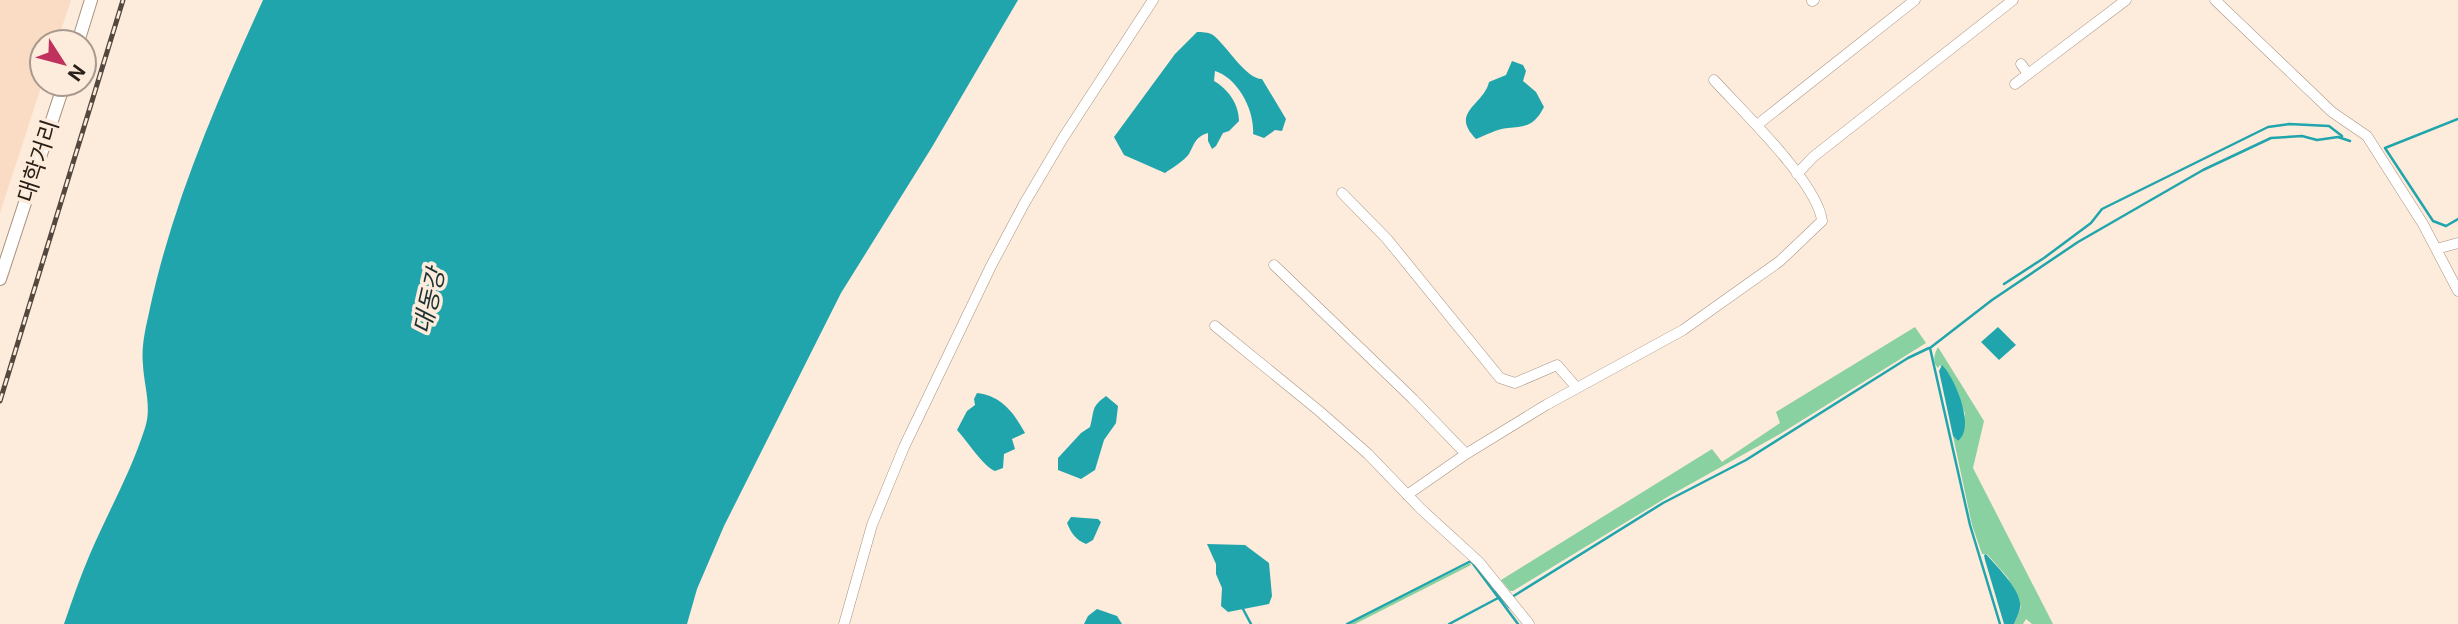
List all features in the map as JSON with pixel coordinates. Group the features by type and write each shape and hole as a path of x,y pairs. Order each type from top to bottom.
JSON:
{"main road":[{"path":"82,28 91,0"},
{"name":"대학거리","path":"0,279 59,98"}],"street":[{"path":"844,624 873,525 904,447 991,266 1063,138 1153,0"},
{"path":"1757,125 1915,0"},
{"path":"1797,173 1813,157 2013,0"},
{"path":"2014,84 2126,0"},
{"path":"2215,0 2333,112 2367,136 2423,225 2458,291"},
{"path":"2021,64 2028,74"},
{"path":"1407,495 1466,454 1577,388 1683,330 1780,261 1822,221 1821,211 1797,173 1757,125 1714,80"},
{"path":"1342,193 1387,239 1500,378 1515,383 1557,365 1577,388"},
{"path":"2436,249 2458,243"},
{"path":"1274,265 1466,454"},
{"path":"1215,326 1368,454 1407,495 1479,562 1529,624"}],"shaded area":[{"path":"0,0 71,0 62,28 28,28 28,98 37,98 0,213"}],"green space":[{"path":"1915,327 1926,343 1780,434 1669,496 1513,591 1501,580 1712,449 1722,462 1780,423 1776,412"},
{"path":"1938,347 1984,421 1973,468 2053,624 2032,624 2026,619 2023,624 2014,624 2021,607 2008,578 1987,554 1982,554 1972,525 1953,436 1958,441 1965,414 1957,390 1940,365 1938,368 1935,363"},
{"path":"1470,563 1471,565 1355,624 1348,624"}],"water":[{"name":"대동강","path":"263,0 1018,0 932,147 841,293 724,526 697,589 687,624 64,624 86,563 145,428 148,404 143,343 171,229 198,151"},
{"path":"1197,32 1213,35 1243,68 1256,78 1262,79 1286,119 1282,131 1275,130 1264,138 1253,134 1251,115 1243,96 1231,81 1215,71 1214,81 1232,98 1239,121 1223,133 1212,149 1208,133 1200,136 1187,157 1165,173 1124,155 1114,137 1175,54"},
{"path":"1512,61 1523,65 1526,71 1523,81 1536,92 1544,107 1529,124 1500,130 1476,139 1466,122 1467,115 1489,82 1506,75"},
{"path":"1998,327 2016,345 1999,360 1981,342"},
{"path":"1942,365 1953,380 1962,403 1965,425 1958,441 1953,436 1939,371"},
{"path":"977,393 993,398 1006,407 1025,433 1012,439 1015,449 1004,454 1003,468 995,471 981,459 957,430 967,411 975,405"},
{"path":"1106,396 1118,406 1116,423 1104,440 1095,470 1081,479 1058,470 1058,458 1090,427 1095,407"},
{"path":"1071,517 1098,519 1101,522 1093,540 1086,544 1074,536 1067,523"},
{"path":"1207,544 1245,545 1269,563 1272,596 1269,604 1228,612 1221,606 1222,588"},
{"path":"1986,554 2008,579 2020,601 2014,624 2004,624 1985,560"},
{"path":"1097,609 1117,616 1122,624 1084,624 1088,616"}],"waterway":[{"path":"2458,119 2385,148 2433,221 2446,226 2458,219"},
{"path":"2004,284 2091,223 2102,209 2268,127 2289,124 2329,126 2342,136"},
{"path":"2000,624 1970,525 1930,348 1992,300 2078,242 2203,170 2271,138 2302,136 2317,140 2338,137 2350,141"},
{"path":"1512,597 1663,503 1746,460 1908,358 1929,348"},
{"path":"1471,561 1518,624"},
{"path":"1347,624 1471,561 1475,564"},
{"path":"1496,591 1509,607"},
{"path":"1449,624 1498,598"},
{"path":"1243,609 1251,624"}],"railway":[{"path":"0,401 123,0"}]}
